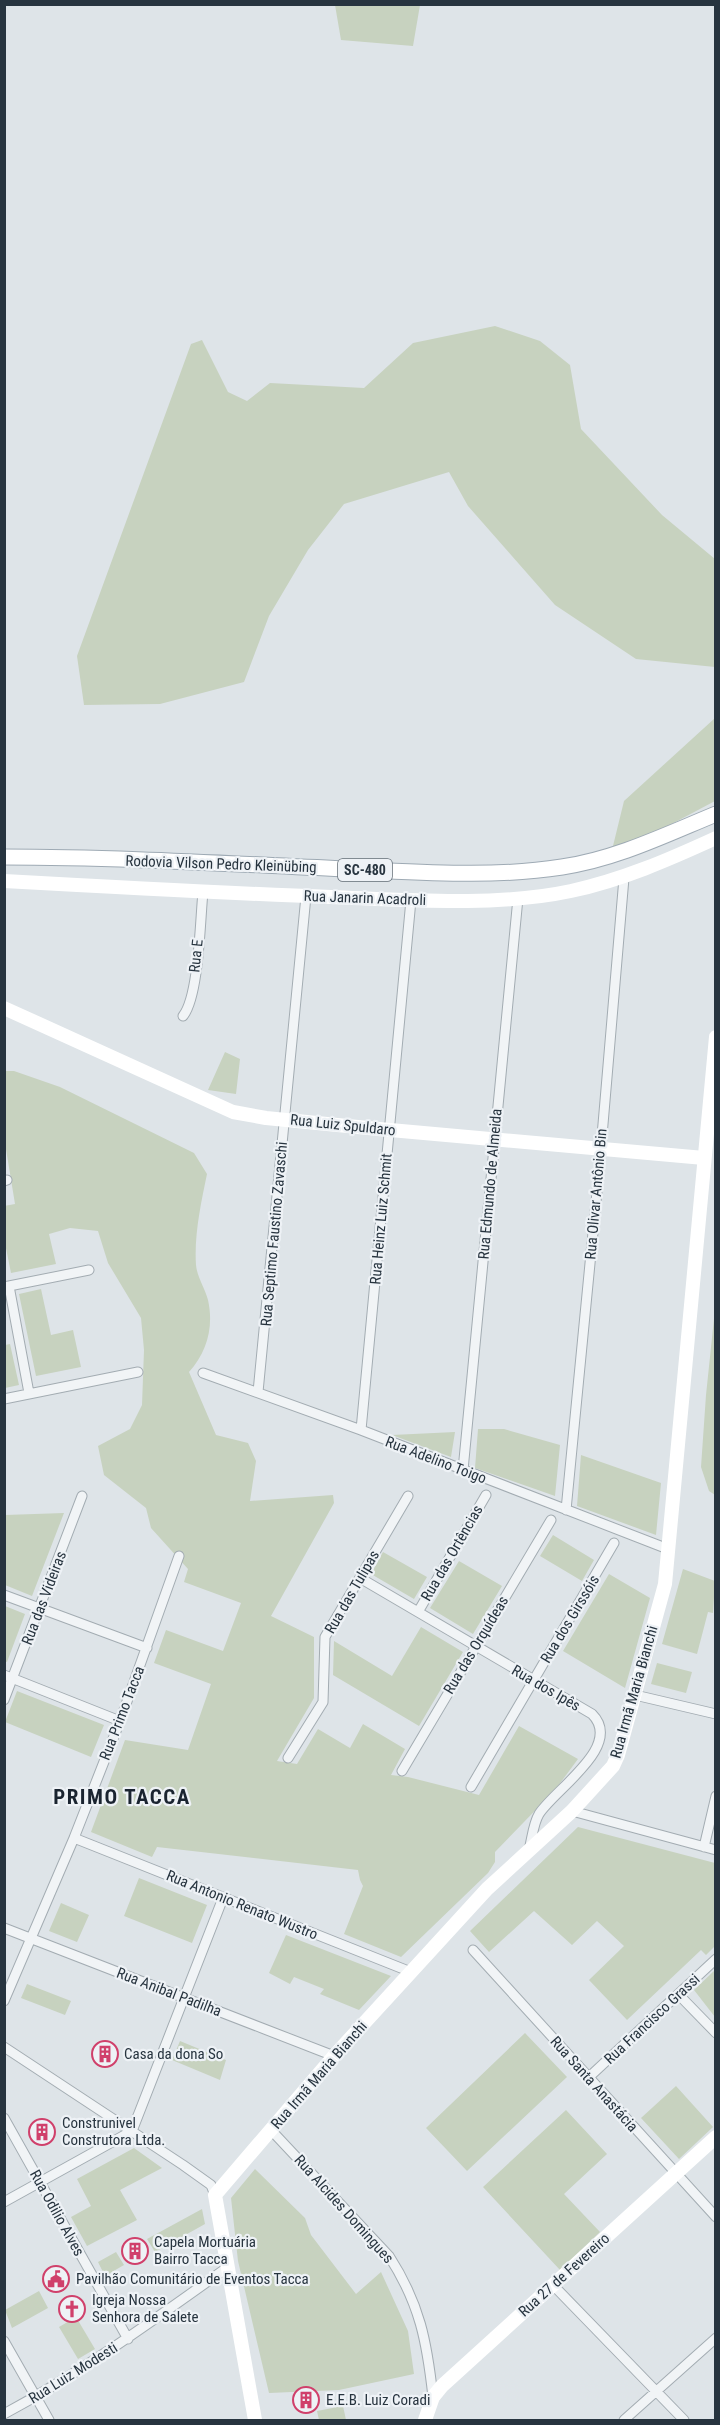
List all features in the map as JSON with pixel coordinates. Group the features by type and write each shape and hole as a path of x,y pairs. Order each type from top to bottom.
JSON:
{"main road":[{"name":"Rodovia Vilson Pedro Kleinübing","path":"4,857 107,859 478,875 562,867 610,856 635,849 716,814"}],"street":[{"name":"Rua Janarin Acadroli","path":"4,881 411,900 518,898 570,891 624,878 716,838"},
{"name":"Rua Olivar Antônio Bin","path":"566,1510 624,878"},
{"name":"Rua E","path":"183,1016 190,1008 193,990 203,892"},
{"name":"Rua Septimo Faustino Zavaschi","path":"258,1392 306,896"},
{"name":"Rua Edmundo de Almeida","path":"463,1470 518,898"},
{"name":"Rua Heinz Luiz Schmit","path":"361,1431 411,900"},
{"name":"Rua Luiz Spuldaro","path":"4,1008 233,1112 285,1120 704,1158"},
{"name":"Rua Irmã Maria Bianchi","path":"215,2195 334,2056 487,1890 572,1811 613,1766 665,1584 716,1036"},
{"path":"29,1393 7,1286 89,1270"},
{"path":"4,1400 138,1372"},
{"name":"Rua Adelino Toigo","path":"203,1373 668,1549"},
{"name":"Rua das Ortências","path":"418,1612 486,1495"},
{"name":"Rua das Videiras","path":"4,1700 9,1677 40,1609 82,1496"},
{"name":"Rua das Tulipas","path":"288,1758 322,1702 326,1637 408,1496"},
{"name":"Rua das Orquídeas","path":"402,1771 551,1520"},
{"name":"Rua dos Girssóis","path":"471,1787 614,1543"},
{"name":"Rua Primo Tacca","path":"4,2001 74,1838 120,1721 179,1556"},
{"name":"Rua dos Ipês","path":"360,1578 592,1714 600,1722 602,1733 590,1758 538,1815 529,1850"},
{"path":"4,1595 147,1648"},
{"path":"9,1677 120,1721"},
{"path":"635,1695 716,1714"},
{"path":"704,1847 716,1796"},
{"path":"572,1811 716,1850"},
{"name":"Rua Antonio Renato Wustro","path":"74,1838 411,1972"},
{"path":"4,2202 132,2130 222,1898"},
{"name":"Rua Anibal Padilha","path":"4,1928 334,2056"},
{"name":"Rua Santa Anastácia","path":"473,1950 716,2217"},
{"name":"Rua Francisco Grassi","path":"588,2078 716,1959"},
{"path":"679,1995 716,2033"},
{"path":"4,2047 132,2130 211,2185 215,2195 228,2267 253,2420"},
{"name":"Rua Odilio Alves","path":"4,2118 128,2338"},
{"name":"Rua Alcides Domingues","path":"272,2130 389,2256 403,2278 420,2317 427,2345 433,2397"},
{"name":"Rua 27 de Fevereiro","path":"425,2421 433,2397 716,2137"},
{"name":"Rua Luiz Modesti","path":"4,2415 57,2386 228,2267"},
{"path":"553,2285 684,2421"},
{"path":"624,2421 716,2338"},
{"path":"4,2341 49,2421"}],"green space":[{"path":"335,5 420,5 413,46 341,40"},
{"path":"495,326 540,341 570,365 581,429 662,515 715,559 715,667 636,659 555,605 468,506 449,472 344,504 308,550 269,616 244,682 160,704 84,705 77,656 191,344 202,340 228,392 247,401 270,383 364,388 413,343"},
{"path":"715,718 715,801 632,845 612,850 624,801"},
{"path":"225,1052 240,1059 236,1094 208,1090"},
{"path":"5,1071 14,1071 60,1087 194,1153 207,1174 198,1219 196,1254 197,1269 208,1300 210,1320 205,1348 189,1372 216,1435 248,1443 256,1461 250,1501 333,1495 334,1503 271,1616 314,1637 314,1698 277,1761 297,1764 318,1729 350,1748 363,1724 405,1749 391,1775 408,1777 479,1795 519,1726 578,1759 555,1790 495,1852 495,1862 488,1873 401,1957 344,1934 363,1886 358,1870 157,1847 152,1857 91,1832 125,1740 188,1750 211,1684 154,1663 166,1630 223,1651 241,1603 184,1582 188,1569 151,1528 146,1508 104,1475 98,1446 130,1429 142,1405 144,1350 141,1318 108,1263 98,1231 70,1228 49,1234 56,1264 11,1273 5,1243 4,1206 15,1204 5,1143"},
{"path":"41,1289 51,1335 73,1330 81,1367 36,1376 19,1294"},
{"path":"715,1309 715,1495 709,1491 701,1467"},
{"path":"10,1344 19,1385 5,1388 5,1345"},
{"path":"478,1429 504,1429 560,1445 555,1496 475,1468"},
{"path":"455,1432 451,1457 392,1435"},
{"path":"581,1455 661,1483 656,1535 577,1506"},
{"path":"64,1513 32,1596 5,1585 5,1515"},
{"path":"553,1535 594,1560 582,1581 540,1556"},
{"path":"383,1552 427,1577 414,1599 371,1574"},
{"path":"459,1561 502,1586 473,1634 430,1608"},
{"path":"683,1569 715,1581 713,1613 708,1612 697,1654 662,1644"},
{"path":"609,1574 650,1598 625,1688 563,1651"},
{"path":"5,1606 25,1614 7,1662 4,1661"},
{"path":"421,1627 463,1652 419,1726 333,1675 334,1641 392,1676"},
{"path":"657,1663 692,1672 686,1693 651,1684"},
{"path":"17,1691 104,1725 91,1757 5,1722"},
{"path":"578,1827 715,1863 715,1946 706,1955 701,1950 627,2020 589,1980 624,1946 597,1921 572,1945 534,1911 489,1952 470,1931"},
{"path":"139,1878 207,1905 192,1943 124,1916"},
{"path":"61,1903 89,1915 77,1942 49,1931"},
{"path":"286,1935 391,1976 359,2010 320,1994 324,1989 294,1977 290,1984 269,1973"},
{"path":"715,1970 715,2017 694,1990"},
{"path":"27,1984 71,2001 65,2015 21,1998"},
{"path":"525,2033 567,2077 467,2171 426,2128"},
{"path":"180,2041 226,2060 220,2080 172,2060"},
{"path":"676,2086 713,2127 679,2159 641,2118"},
{"path":"566,2110 607,2154 564,2194 600,2232 560,2270 483,2187"},
{"path":"134,2148 162,2168 120,2190 137,2220 87,2246 71,2217 91,2206 77,2179"},
{"path":"255,2169 305,2218 311,2235 356,2294 381,2272 408,2331 414,2374 339,2390 269,2393 238,2261 231,2198"},
{"path":"202,2209 205,2224 155,2252 147,2239"},
{"path":"116,2252 124,2265 105,2276 98,2262"},
{"path":"39,2291 48,2308 12,2328 5,2310"},
{"path":"76,2317 95,2349 78,2359 59,2327"},
{"path":"343,2406 346,2420 319,2420 317,2411"}],"place":[{"name":"Casa da dona So","path":"105,2054"},
{"name":"Construnivel Construtora Ltda.","path":"42,2132"},
{"name":"Capela Mortuária Bairro Tacca","path":"135,2251"},
{"name":"Pavilhão Comunitário de Eventos Tacca","path":"56,2279"},
{"name":"Igreja Nossa Senhora de Salete","path":"72,2309"},
{"name":"E.E.B. Luiz Coradi","path":"306,2400"}],"district":[{"name":"PRIMO TACCA","path":"122,1797"}]}
